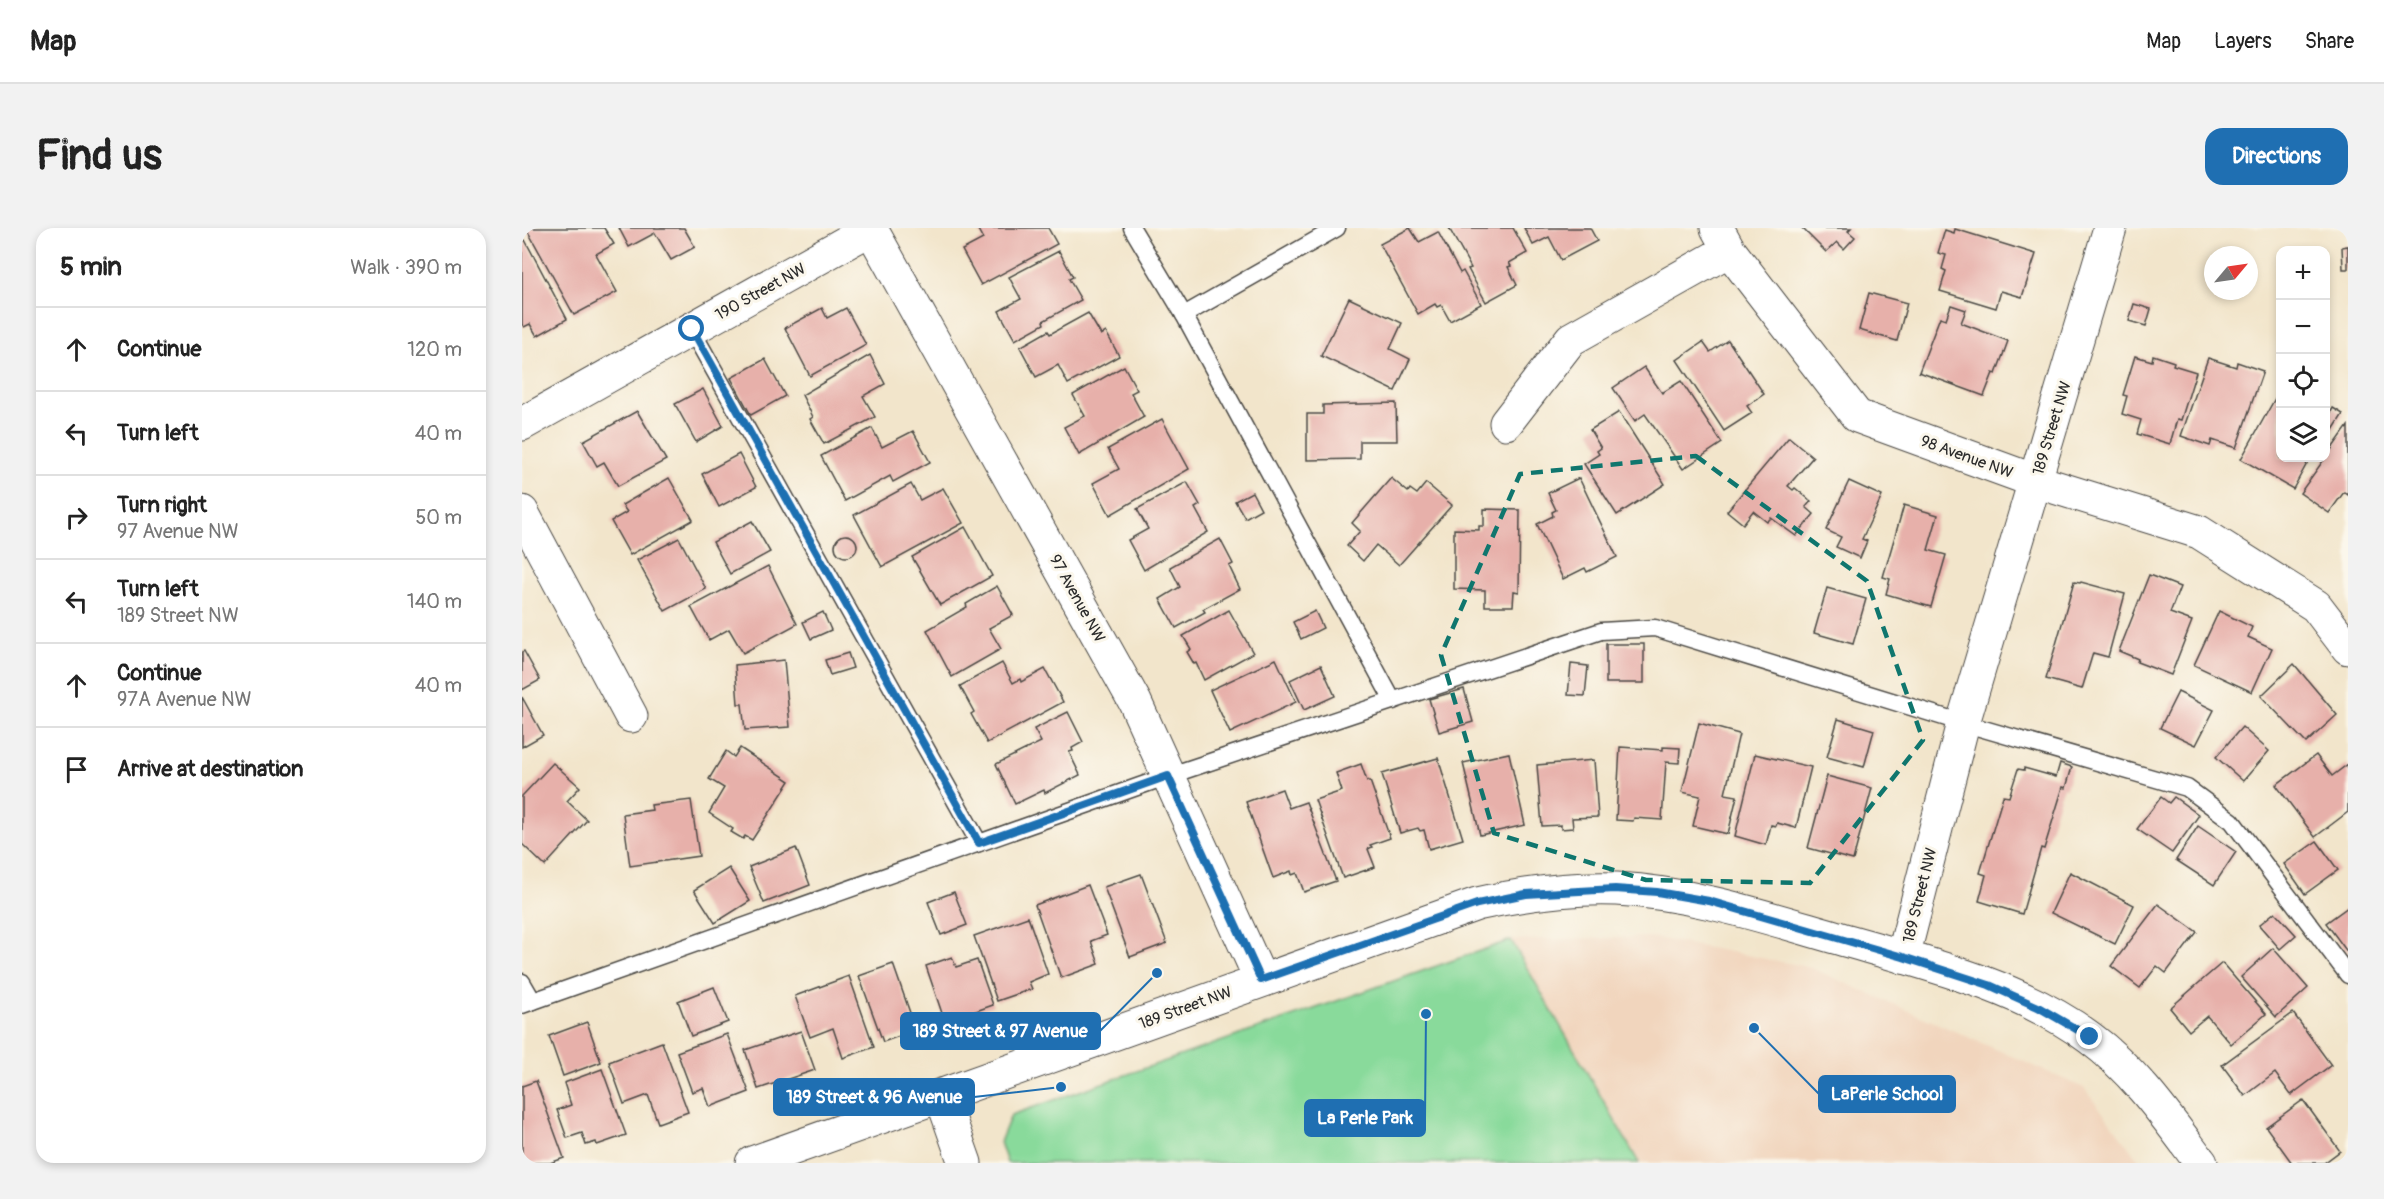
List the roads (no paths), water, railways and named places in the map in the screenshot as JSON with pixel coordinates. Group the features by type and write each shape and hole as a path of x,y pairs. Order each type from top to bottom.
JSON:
{"street":[{"name":"190 Street NW","path":"522,424 872,228"},
{"name":"97 Avenue NW","path":"872,228 1135,702 1261,980"},
{"name":"189 Street NW","path":"752,1163 1477,904 1526,894 1615,889 1657,892 1709,901 1903,957 1963,723 2110,228"},
{"name":"98 Avenue NW","path":"1506,423 1571,339 1723,239 1857,416 2035,481 2199,532 2316,606 2348,648"},
{"path":"522,512 632,717"},
{"path":"1903,957 1989,985 2038,1007 2090,1037 2132,1076 2161,1109 2201,1163"},
{"path":"941,1095 965,1163"}],"lane":[{"path":"1132,228 1184,315 1393,701"},
{"path":"1184,315 1337,228"},
{"path":"692,329 979,843"},
{"path":"522,982 527,1003 1168,776 1601,631 1655,628 1963,723 2187,788 2232,821 2348,975"}],"place":[{"name":"189 Street & 97 Avenue","path":"1157,973"},
{"name":"La Perle Park","path":"1426,1014"},
{"name":"LaPerle School","path":"1754,1028"},
{"name":"189 Street & 96 Avenue","path":"1061,1087"}]}
